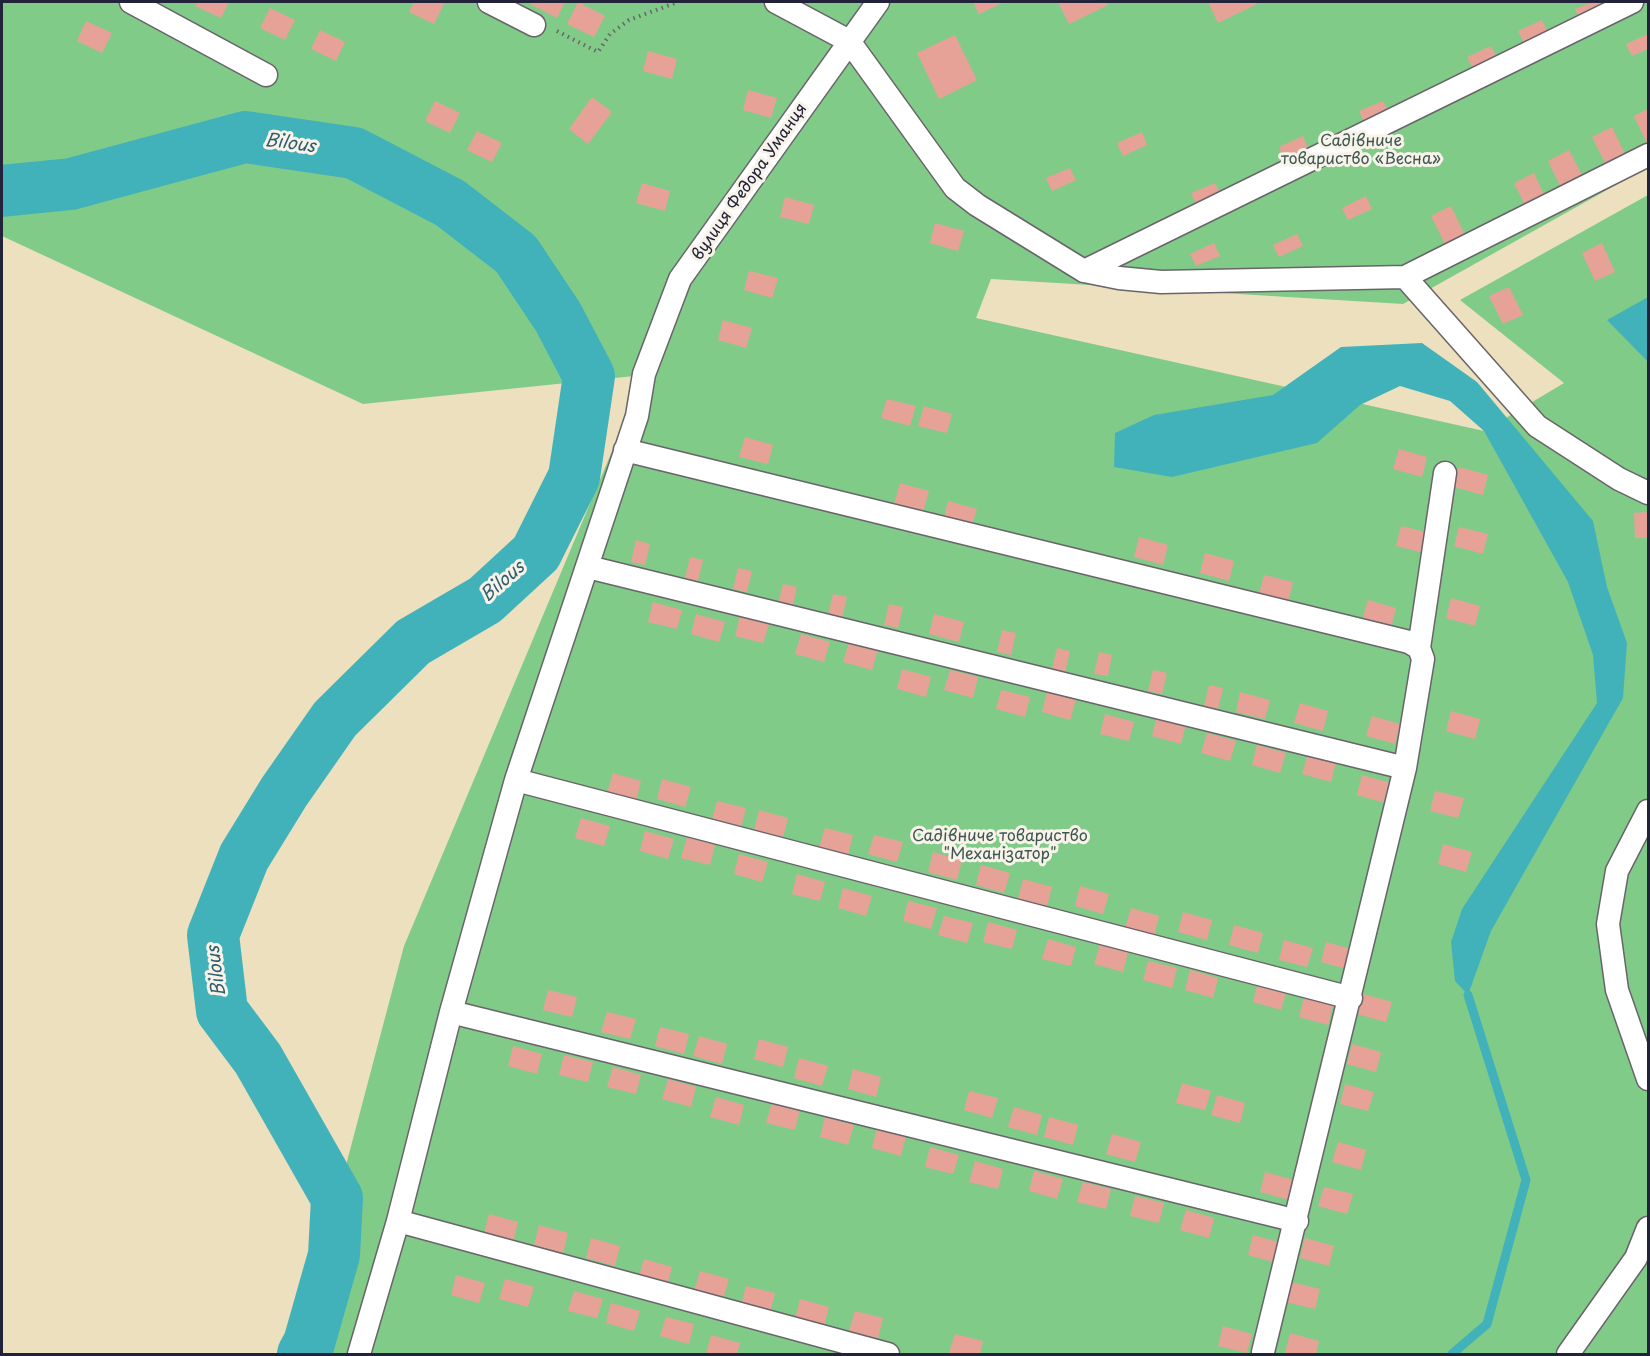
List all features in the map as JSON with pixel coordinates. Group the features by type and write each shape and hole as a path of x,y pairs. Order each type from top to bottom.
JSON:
{"street":[{"path":"131,2 266,75"},
{"path":"489,2 534,25"},
{"path":"776,2 849,41 955,188 977,205 1084,271 1119,278 1161,282 1406,277 1648,155"},
{"name":"вулиця Федора Уманця","path":"359,1354 398,1221 451,1012 516,780 637,416 644,374 680,279 771,156 878,2"},
{"path":"1084,271 1632,2"},
{"path":"1406,277 1537,426 1619,479 1648,493"},
{"path":"625,450 1409,642 1419,648"},
{"path":"1263,1352 1406,768 1423,659 1419,648 1445,473"},
{"path":"588,567 1406,768"},
{"path":"516,780 1351,998"},
{"path":"1648,811 1617,871 1608,924 1617,990 1648,1079"},
{"path":"451,1012 1296,1221"},
{"path":"398,1221 888,1354"},
{"path":"1569,1354 1636,1258 1648,1228"}],"path":[{"path":"534,25 537,20 598,52 610,34 629,20 678,2"}],"green space":[{"name":"Садівниче товариство \"Механізатор\"","path":"2,2 1648,2 1648,167 1403,304 991,279 976,318 1484,431 1564,383 1460,300 1648,195 1648,1354 296,1354 404,946 644,375 363,404 2,236"}],"water":[{"path":"1648,297 1648,362 1607,320"},
{"path":"1422,343 1477,382 1593,521 1607,587 1627,643 1623,698 1491,931 1468,995 1455,981 1451,942 1462,909 1597,703 1593,655 1568,582 1484,431 1450,401 1400,386 1360,405 1317,443 1172,477 1114,467 1115,433 1154,415 1273,395 1341,347"}],"building":[{"path":"198,2 229,2 221,18 195,6"},
{"path":"414,2 444,4 434,24 409,12"},
{"path":"531,2 565,2 557,18 530,4"},
{"path":"578,2 605,16 594,37 567,24"},
{"path":"973,2 1004,2 979,14"},
{"path":"1058,2 1106,2 1108,5 1069,24"},
{"path":"1208,2 1255,2 1257,4 1218,23"},
{"path":"1593,2 1601,2 1605,11 1581,22 1575,9"},
{"path":"270,8 295,20 285,40 260,28"},
{"path":"1542,20 1548,32 1524,43 1518,31"},
{"path":"86,21 112,33 102,53 77,41"},
{"path":"320,30 345,42 336,61 311,49"},
{"path":"1648,34 1648,49 1632,56 1626,44"},
{"path":"955,35 977,80 939,99 917,53"},
{"path":"1491,46 1497,58 1473,69 1467,57"},
{"path":"648,51 677,59 672,79 643,71"},
{"path":"748,90 777,98 771,118 743,110"},
{"path":"592,97 612,112 588,144 569,129"},
{"path":"435,101 460,113 450,133 425,121"},
{"path":"1383,101 1389,113 1365,124 1359,111"},
{"path":"1648,109 1648,146 1634,116"},
{"path":"1612,127 1626,156 1606,165 1592,137"},
{"path":"477,131 502,143 492,162 467,150"},
{"path":"1142,132 1147,145 1123,156 1117,143"},
{"path":"1303,136 1308,148 1284,160 1279,147"},
{"path":"1569,150 1584,179 1562,190 1548,161"},
{"path":"1070,168 1076,180 1052,191 1046,178"},
{"path":"1534,173 1547,201 1528,211 1514,183"},
{"path":"642,183 670,191 665,211 636,203"},
{"path":"1215,183 1221,195 1197,206 1191,193"},
{"path":"1366,196 1372,209 1348,220 1342,208"},
{"path":"785,197 814,205 809,224 780,217"},
{"path":"1451,206 1465,235 1445,244 1431,216"},
{"path":"935,223 964,231 958,251 930,243"},
{"path":"1297,234 1303,246 1279,257 1273,245"},
{"path":"1214,243 1220,256 1196,266 1190,254"},
{"path":"1602,243 1615,272 1595,281 1582,253"},
{"path":"749,271 778,278 772,298 744,290"},
{"path":"1509,287 1523,315 1503,324 1489,296"},
{"path":"723,320 752,328 746,348 718,340"},
{"path":"887,399 916,406 910,426 881,418"},
{"path":"924,406 952,414 947,433 918,426"},
{"path":"745,437 773,445 768,464 739,457"},
{"path":"1399,449 1427,457 1422,477 1393,469"},
{"path":"1459,467 1488,475 1483,495 1454,487"},
{"path":"900,483 929,491 923,512 894,504"},
{"path":"948,501 977,509 971,528 943,521"},
{"path":"1648,512 1648,538 1635,538 1634,513"},
{"path":"1401,526 1430,533 1424,553 1396,546"},
{"path":"1459,527 1488,534 1483,554 1454,546"},
{"path":"1139,537 1168,545 1163,565 1134,557"},
{"path":"636,540 650,544 645,565 631,562"},
{"path":"1205,553 1234,561 1229,581 1200,573"},
{"path":"690,557 703,560 698,581 685,578"},
{"path":"738,568 752,571 747,592 733,589"},
{"path":"1264,575 1293,582 1288,602 1259,594"},
{"path":"783,584 797,587 792,609 778,605"},
{"path":"833,594 847,597 842,618 828,615"},
{"path":"1451,598 1480,606 1475,626 1446,618"},
{"path":"1368,600 1396,608 1391,628 1362,620"},
{"path":"653,602 682,610 677,629 648,622"},
{"path":"889,604 903,607 898,628 884,625"},
{"path":"696,614 725,622 719,642 691,634"},
{"path":"934,614 964,622 959,642 929,634"},
{"path":"740,616 769,624 763,643 735,636"},
{"path":"1002,630 1016,633 1011,655 997,652"},
{"path":"801,634 830,642 824,662 795,654"},
{"path":"849,642 878,650 872,670 843,662"},
{"path":"1057,648 1070,651 1065,673 1052,669"},
{"path":"1099,652 1112,655 1108,676 1094,674"},
{"path":"902,669 931,677 926,697 897,689"},
{"path":"950,670 978,677 973,698 944,690"},
{"path":"1153,670 1167,673 1162,694 1148,691"},
{"path":"1209,685 1223,688 1218,709 1204,706"},
{"path":"1001,690 1030,697 1025,717 996,709"},
{"path":"1047,692 1076,700 1070,720 1042,712"},
{"path":"1240,692 1270,700 1265,719 1236,712"},
{"path":"1300,703 1328,711 1323,731 1294,723"},
{"path":"1451,711 1480,719 1475,739 1446,731"},
{"path":"1105,714 1134,722 1129,741 1100,734"},
{"path":"1157,716 1186,724 1181,744 1152,736"},
{"path":"1372,716 1400,724 1395,744 1366,736"},
{"path":"1207,733 1236,741 1230,761 1201,753"},
{"path":"1257,745 1286,753 1280,773 1252,765"},
{"path":"1308,754 1336,762 1331,782 1302,774"},
{"path":"613,773 641,781 636,801 607,793"},
{"path":"1362,775 1391,783 1385,803 1357,795"},
{"path":"662,779 691,787 685,807 657,799"},
{"path":"1435,791 1464,798 1458,818 1430,811"},
{"path":"717,801 746,808 741,828 712,820"},
{"path":"759,810 788,818 783,837 754,830"},
{"path":"581,818 610,826 604,846 575,838"},
{"path":"825,828 853,835 848,855 819,848"},
{"path":"645,831 674,839 668,859 640,851"},
{"path":"874,835 903,842 897,862 868,854"},
{"path":"687,837 715,845 710,865 681,858"},
{"path":"1443,844 1472,852 1466,872 1438,864"},
{"path":"933,852 962,860 957,880 928,872"},
{"path":"739,854 768,862 762,882 734,874"},
{"path":"981,865 1010,873 1004,893 976,885"},
{"path":"797,874 825,882 820,901 792,894"},
{"path":"1023,879 1052,887 1047,906 1018,899"},
{"path":"1080,886 1109,894 1103,914 1075,906"},
{"path":"843,888 872,896 866,916 838,908"},
{"path":"908,901 937,908 931,929 903,921"},
{"path":"1131,908 1159,916 1154,936 1125,928"},
{"path":"1183,912 1212,920 1207,940 1178,932"},
{"path":"944,916 973,923 967,943 938,935"},
{"path":"988,922 1017,930 1012,949 983,942"},
{"path":"1234,925 1263,933 1258,953 1229,945"},
{"path":"1048,939 1076,947 1071,966 1042,959"},
{"path":"1284,940 1313,948 1307,967 1279,960"},
{"path":"1326,942 1355,950 1349,970 1321,962"},
{"path":"1100,945 1128,952 1123,972 1094,964"},
{"path":"1148,961 1177,968 1172,988 1143,980"},
{"path":"1190,970 1218,978 1213,998 1185,990"},
{"path":"1258,982 1287,990 1281,1010 1253,1002"},
{"path":"548,990 577,997 572,1017 543,1010"},
{"path":"1363,994 1392,1002 1386,1022 1357,1014"},
{"path":"1304,997 1333,1005 1328,1025 1299,1017"},
{"path":"607,1012 636,1019 630,1039 601,1032"},
{"path":"660,1027 689,1034 684,1054 655,1046"},
{"path":"699,1036 727,1044 722,1064 693,1056"},
{"path":"759,1039 788,1047 783,1067 754,1059"},
{"path":"1352,1044 1381,1052 1376,1072 1347,1064"},
{"path":"513,1046 542,1054 537,1074 508,1066"},
{"path":"564,1055 593,1062 588,1082 559,1075"},
{"path":"799,1058 828,1066 822,1086 794,1078"},
{"path":"613,1067 641,1075 636,1094 607,1087"},
{"path":"853,1069 881,1077 876,1097 848,1089"},
{"path":"668,1079 696,1087 691,1107 662,1099"},
{"path":"1182,1083 1211,1091 1205,1110 1176,1103"},
{"path":"1345,1084 1374,1092 1368,1111 1340,1104"},
{"path":"969,1091 998,1098 992,1118 964,1110"},
{"path":"1217,1095 1245,1103 1240,1123 1211,1115"},
{"path":"716,1097 744,1105 739,1125 710,1117"},
{"path":"772,1102 800,1110 795,1130 766,1123"},
{"path":"1014,1107 1042,1115 1037,1135 1008,1127"},
{"path":"825,1117 854,1125 848,1145 820,1137"},
{"path":"1049,1117 1078,1125 1073,1145 1044,1137"},
{"path":"877,1128 906,1136 901,1156 872,1148"},
{"path":"1112,1134 1141,1142 1135,1162 1106,1154"},
{"path":"1338,1142 1366,1150 1361,1170 1332,1162"},
{"path":"930,1147 959,1155 953,1174 925,1167"},
{"path":"975,1161 1003,1169 998,1189 969,1182"},
{"path":"1034,1171 1063,1179 1057,1199 1029,1191"},
{"path":"1265,1172 1294,1180 1289,1200 1260,1192"},
{"path":"1083,1182 1111,1189 1106,1209 1077,1202"},
{"path":"1324,1187 1353,1194 1347,1214 1318,1206"},
{"path":"1135,1196 1164,1203 1159,1223 1130,1216"},
{"path":"1186,1210 1214,1218 1209,1238 1180,1230"},
{"path":"489,1214 518,1222 513,1242 484,1234"},
{"path":"539,1225 568,1233 563,1253 534,1245"},
{"path":"1253,1235 1282,1243 1277,1263 1248,1255"},
{"path":"591,1238 620,1246 615,1266 586,1258"},
{"path":"1305,1238 1334,1246 1329,1266 1300,1258"},
{"path":"644,1259 672,1267 667,1286 638,1279"},
{"path":"700,1271 729,1279 723,1299 694,1291"},
{"path":"456,1275 485,1283 479,1303 451,1295"},
{"path":"505,1279 534,1287 528,1307 499,1299"},
{"path":"1291,1282 1320,1289 1315,1309 1286,1302"},
{"path":"746,1286 775,1293 770,1313 741,1305"},
{"path":"574,1291 603,1299 597,1318 568,1311"},
{"path":"800,1299 829,1307 824,1327 795,1319"},
{"path":"611,1303 640,1311 634,1331 606,1323"},
{"path":"855,1311 883,1318 878,1338 849,1331"},
{"path":"666,1317 694,1324 689,1344 660,1336"},
{"path":"1223,1326 1252,1334 1247,1353 1218,1346"},
{"path":"1290,1333 1319,1341 1316,1354 1285,1353"},
{"path":"955,1334 983,1341 980,1354 949,1353"},
{"path":"711,1335 740,1343 737,1354 706,1354"}],"waterway":[{"name":"Bilous","path":"2,191 71,184 245,137 354,153 450,203 516,254 558,317 589,376 574,477 536,553 485,600 413,642 335,719 284,792 244,857 213,935 222,1011 258,1059 337,1198 334,1255 309,1343 303,1354"},
{"path":"1452,1354 1487,1324 1526,1180 1468,995"}],"park label":[{"name":"Садівниче товариство «Весна»","path":"1361,151"}]}
